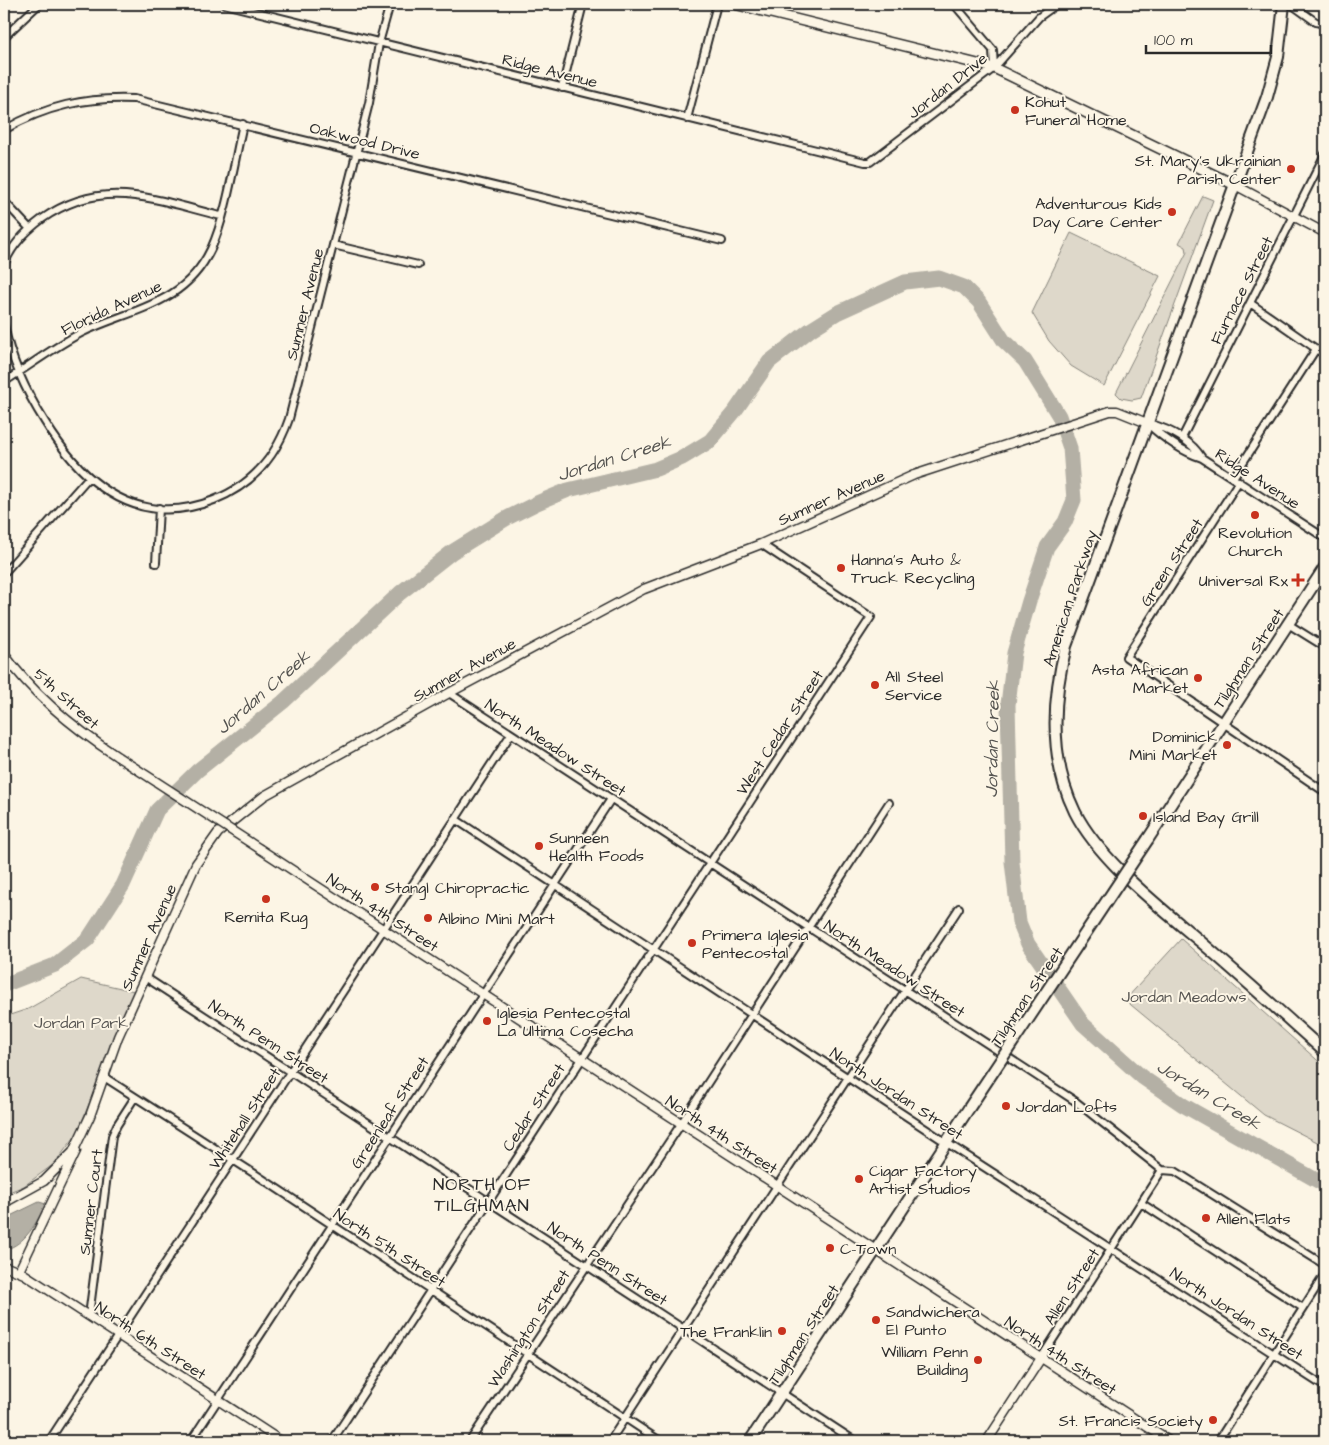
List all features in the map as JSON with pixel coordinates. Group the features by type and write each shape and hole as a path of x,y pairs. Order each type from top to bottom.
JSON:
{"main road":[{"path":"734,4 994,68 1235,185"},
{"name":"American Parkway","path":"1284,4 1278,56 1254,135 1084,593 1060,669 1055,720 1057,752 1066,790 1083,825 1102,850 1159,906 1325,1052"},
{"name":"Tilghman Street","path":"750,1441 1148,839 1325,567"}],"street":[{"path":"4,37 39,4"},
{"name":"Ridge Avenue","path":"224,4 860,162 870,162"},
{"name":"Sumner Avenue","path":"4,325 18,372 55,439 88,478 113,496 128,502 159,508 190,507 223,496 247,482 260,470 275,450 289,420 357,152 379,43 390,4"},
{"path":"562,88 583,4"},
{"path":"687,119 717,4"},
{"path":"954,4 993,50 994,68"},
{"name":"Jordan Drive","path":"870,162 994,68 1039,17 1057,4"},
{"path":"1291,4 1317,22 1325,24"},
{"name":"Oakwood Drive","path":"4,130 25,118 61,104 112,98 156,103 722,241"},
{"name":"Florida Avenue","path":"4,382 80,334 156,304 178,290 205,259 216,235 243,124"},
{"name":"Furnace Street","path":"1182,438 1325,154"},
{"path":"1235,185 1325,233"},
{"path":"4,266 10,252 30,229 69,203 107,193 134,194 221,216"},
{"path":"4,201 30,229"},
{"path":"333,244 418,265"},
{"path":"1250,303 1325,355"},
{"name":"Green Street","path":"1224,722 1126,658 1316,349"},
{"name":"Sumner Avenue","path":"4,1203 25,1193 54,1173 73,1152 80,1140 118,1037 196,864 218,833 231,820 285,783 621,600 761,544 914,475 1089,417 1117,411 1147,423"},
{"name":"Ridge Avenue","path":"1147,423 1166,428 1182,438 1195,447 1202,458"},
{"name":"Ridge Avenue","path":"1147,423 1162,436 1190,454 1202,458 1325,538"},
{"path":"4,574 88,478"},
{"path":"156,563 159,508"},
{"name":"West Cedar Street","path":"710,863 871,617 761,544"},
{"path":"1288,624 1325,647"},
{"name":"5th Street","path":"4,654 51,706 73,725 118,757 260,849"},
{"name":"North Meadow Street","path":"448,693 1075,1101 1162,1170 1175,1171 1325,1265"},
{"path":"1224,722 1325,792"},
{"name":"Whitehall Street","path":"49,1441 511,734"},
{"name":"Greenleaf Street","path":"191,1441 611,799"},
{"name":"Washington Street","path":"470,1441 681,1124 889,803"},
{"name":"North Jordan Street","path":"455,819 1325,1387"},
{"name":"North 4th Street","path":"260,849 1169,1441"},
{"name":"Cedar Street","path":"332,1441 710,863"},
{"path":"610,1441 959,908"},
{"name":"North Penn Street","path":"145,977 854,1441"},
{"name":"North 5th Street","path":"104,1077 234,1160 660,1441"},
{"name":"Sumner Court","path":"89,1316 112,1136 135,1097"},
{"path":"18,1271 66,1178 80,1140"},
{"name":"Allen Street","path":"987,1441 1162,1170"},
{"path":"1141,1203 1303,1308"},
{"name":"North 6th Street","path":"4,1266 18,1271 89,1316 280,1441"},
{"path":"1218,1441 1325,1274"}],"green space":[{"path":"1203,196 1213,200 1141,398 1132,400 1121,398 1116,393 1187,252 1186,247 1179,243"},
{"path":"1071,233 1160,276 1104,386 1071,366 1049,341 1032,313"},
{"name":"Jordan Meadows","path":"1181,939 1325,1067 1325,1146 1264,1115 1125,1000"},
{"name":"Jordan Park","path":"81,979 134,991 77,1134 54,1164 24,1186 4,1194 4,1017 28,1009"}],"shaded area":[{"path":"39,1202 46,1204 30,1232 18,1243 4,1250 4,1219"}],"waterway":[{"name":"Jordan Creek","path":"4,985 55,965 88,939 123,885 157,810 197,771 283,702 400,593 452,552 507,518 568,490 656,469 682,458 710,441 735,411 769,362 810,330 837,313 905,282 939,278 964,287 979,302 1004,341 1025,361 1059,416 1070,448 1074,500 1065,522 1047,547 1029,601 1014,653 1008,705 1012,862 1019,922 1028,944 1083,1024 1142,1077 1183,1105 1325,1185"}],"place":[{"name":"Kohut Funeral Home","path":"1015,110"},
{"name":"St. Mary's Ukrainian Parish Center","path":"1291,169"},
{"name":"Adventurous Kids Day Care Center","path":"1172,212"},
{"name":"Revolution Church","path":"1255,515"},
{"name":"Hanna's Auto & Truck Recycling","path":"841,568"},
{"name":"Universal Rx","path":"1298,580"},
{"name":"Asta African Market","path":"1198,678"},
{"name":"All Steel Service","path":"875,685"},
{"name":"Dominick Mini Market","path":"1227,745"},
{"name":"Island Bay Grill","path":"1143,816"},
{"name":"Sunneen Health Foods","path":"539,846"},
{"name":"Stangl Chiropractic","path":"375,887"},
{"name":"Remita Rug","path":"266,899"},
{"name":"Albino Mini Mart","path":"428,918"},
{"name":"Primera Iglesia Pentecostal","path":"692,943"},
{"name":"Iglesia Pentecostal La Ultima Cosecha","path":"487,1021"},
{"name":"Jordan Lofts","path":"1006,1106"},
{"name":"Cigar Factory Artist Studios","path":"859,1179"},
{"name":"Allen Flats","path":"1206,1218"},
{"name":"C-Town","path":"830,1248"},
{"name":"Sandwichera El Punto","path":"876,1320"},
{"name":"The Franklin","path":"782,1331"},
{"name":"William Penn Building","path":"978,1360"},
{"name":"St. Francis Society","path":"1213,1420"}],"district":[{"name":"NORTH OF TILGHMAN","path":"482,1194"}]}
